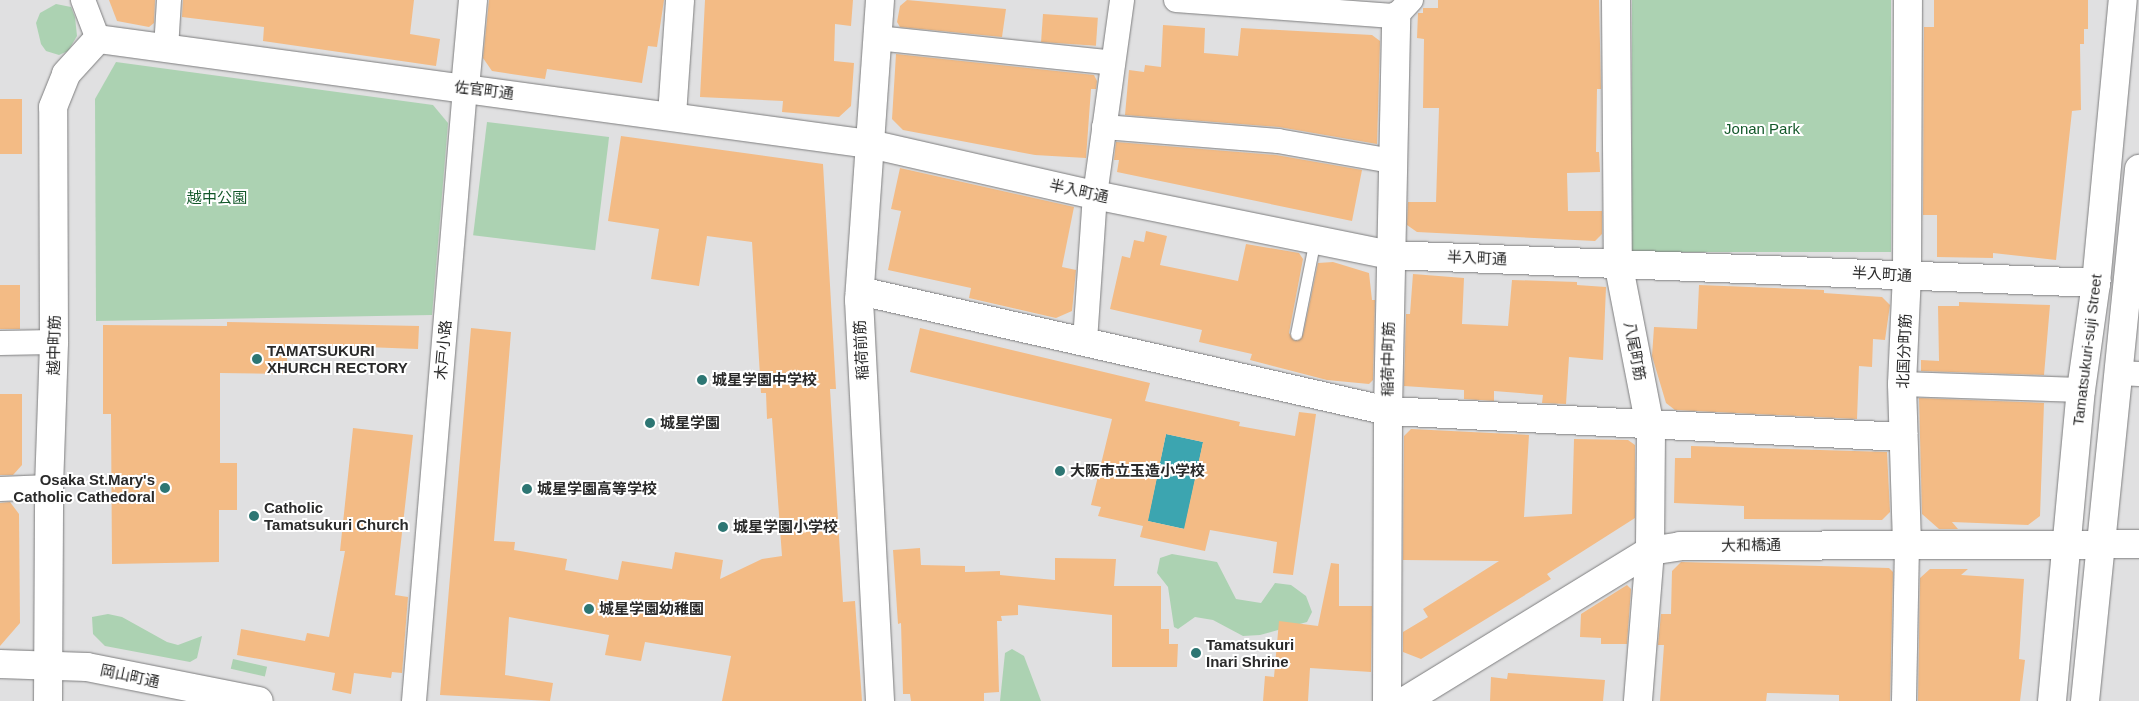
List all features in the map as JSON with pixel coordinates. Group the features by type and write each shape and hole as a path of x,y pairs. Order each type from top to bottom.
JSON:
{"street":[{"path":"83,0 98,39"},
{"path":"166,49 169,0"},
{"name":"木戸小路","path":"414,701 473,0"},
{"path":"672,115 680,0"},
{"name":"稲荷前筋","path":"880,0 860,291 880,701"},
{"path":"1085,341 1095,195 1122,0"},
{"path":"1176,0 1404,8"},
{"name":"八尾町筋","path":"1616,0 1618,262 1650,426 1650,551 1638,701"},
{"name":"北国分町筋","path":"1904,701 1907,544 1902,384 1907,275 1908,0"},
{"name":"Tamatsukuri-suji Street","path":"2052,701 2081,390 2096,283 2123,0"},
{"name":"稲荷中町筋","path":"1387,701 1388,411 1392,161 1404,8"},
{"path":"878,38 1113,63"},
{"name":"佐官町通","path":"98,39 672,115 870,144"},
{"name":"越中町筋","path":"48,701 49,487 54,342 53,107 66,74 98,39"},
{"path":"1104,127 1278,141 1392,161"},
{"name":"半入町通","path":"870,144 1095,195 1390,255 1618,262 2096,283"},
{"path":"2085,701 2101,544 2129,373 2139,169"},
{"path":"860,291 1388,411 1650,426 1903,437"},
{"path":"0,343 54,342"},
{"path":"1902,384 2081,390"},
{"path":"0,489 49,487"},
{"name":"大和橋通","path":"1405,701 1650,551 1680,546 1907,544 2067,547 2101,544 2139,544"},
{"name":"岡山町通","path":"0,664 87,667 259,701"}],"lane":[{"path":"1296,334 1315,239"}],"green space":[{"name":"Jonan Park","path":"1632,0 1891,0 1891,252 1632,252"},
{"path":"56,4 71,7 75,17 77,36 68,51 59,55 46,51 41,44 36,23 40,13"},
{"name":"越中公園","path":"116,62 433,105 448,123 432,315 96,321 95,99"},
{"path":"487,122 609,137 595,250 473,235"},
{"path":"1172,554 1217,562 1236,599 1261,603 1275,583 1291,585 1306,596 1312,612 1307,622 1260,635 1243,636 1213,620 1195,617 1178,629 1174,627 1168,587 1157,573 1160,558"},
{"path":"108,614 122,617 167,642 178,645 202,636 197,658 190,662 105,646 93,634 92,617"},
{"path":"1012,649 1024,656 1041,701 1000,701 1005,653"},
{"path":"233,659 267,667 265,677 231,669"}],"water":[{"path":"1166,434 1203,442 1185,529 1147,521"}],"building":[{"path":"109,0 155,0 154,23 149,27 117,21"},
{"path":"183,0 414,0 410,34 440,39 436,66 263,41 264,27 182,17"},
{"path":"489,0 664,0 657,47 648,46 642,83 547,69 545,79 492,71 483,58"},
{"path":"705,0 853,0 851,26 835,24 834,61 854,63 851,106 839,117 782,112 783,101 700,97"},
{"path":"907,0 1006,9 1002,37 900,27 897,22 900,6"},
{"path":"1438,0 1599,0 1601,89 1597,89 1596,152 1599,152 1600,172 1567,173 1568,211 1602,211 1602,234 1595,241 1417,232 1407,225 1408,202 1436,202 1439,108 1423,108 1424,39 1417,38 1418,13 1423,13 1423,8 1438,8"},
{"path":"1934,0 2088,0 2088,29 2084,29 2084,44 2080,44 2081,110 2072,111 2056,260 1993,253 1993,258 1937,257 1937,215 1923,215 1924,27 1934,27"},
{"path":"1043,14 1098,18 1096,46 1041,42"},
{"path":"1163,25 1205,28 1204,53 1238,56 1241,28 1372,35 1380,41 1377,144 1279,127 1125,115 1129,70 1144,72 1145,65 1161,67"},
{"path":"896,54 1094,75 1097,81 1096,89 1091,89 1086,158 1035,155 903,130 892,119"},
{"path":"0,99 22,99 22,154 0,154"},
{"path":"621,136 823,164 836,389 830,389 843,602 855,601 862,701 722,701 731,656 645,642 641,661 605,655 609,635 509,617 505,675 553,683 550,701 440,695 471,328 511,332 494,541 515,542 514,550 567,559 565,570 618,580 622,561 672,569 675,552 723,560 720,579 762,559 782,556 772,418 767,419 766,393 761,393 752,242 707,236 699,286 651,279 659,229 608,221"},
{"path":"1116,142 1276,155 1362,170 1352,221 1117,172 1119,160 1114,160"},
{"path":"900,168 1074,207 1062,267 1076,270 1072,311 1056,318 969,298 971,288 888,270 901,211 891,209"},
{"path":"1146,231 1167,236 1160,265 1238,281 1246,244 1299,253 1303,259 1289,333 1295,341 1303,335 1318,263 1333,262 1369,273 1372,300 1375,300 1373,380 1369,384 1327,380 1250,360 1252,354 1199,342 1202,330 1110,309 1122,256 1130,258 1134,240 1144,242"},
{"path":"1413,274 1464,278 1462,324 1508,326 1512,280 1577,282 1577,285 1606,287 1603,360 1569,357 1566,404 1542,403 1543,395 1494,391 1494,401 1464,399 1464,390 1404,386 1406,314 1410,314"},
{"path":"0,285 20,285 20,329 0,329"},
{"path":"1699,285 1824,290 1824,293 1882,297 1890,305 1885,340 1873,339 1872,367 1859,366 1857,419 1675,410 1666,403 1652,356 1654,327 1697,329"},
{"path":"1959,302 2050,305 2044,375 1921,371 1921,360 1939,361 1938,306 1959,306"},
{"name":"Osaka St.Mary's Catholic Cathedoral","path":"227,322 419,326 418,349 287,344 287,374 220,373 220,463 237,463 237,510 219,510 219,562 112,564 111,414 103,414 103,325 227,326"},
{"path":"920,328 1150,383 1145,401 1240,422 1239,426 1295,436 1299,412 1316,414 1293,575 1273,573 1277,542 1210,530 1205,551 1140,537 1143,526 1098,516 1101,507 1091,505 1112,419 910,372","holes":["1166,434 1203,442 1184,529 1148,521"]},
{"path":"0,394 22,394 22,465 13,475 0,475"},
{"path":"1919,398 2044,403 2040,516 2028,525 1952,522 1958,529 1939,529 1922,514"},
{"path":"353,428 413,435 395,595 408,597 402,673 392,672 391,678 354,673 351,694 332,690 335,673 237,655 241,629 305,641 307,633 329,637 345,551 340,551"},
{"path":"1411,429 1529,435 1524,517 1572,514 1574,439 1628,440 1635,445 1635,518 1547,574 1551,579 1421,659 1403,652 1403,632 1428,617 1423,609 1499,561 1403,560 1404,436"},
{"path":"1691,446 1887,452 1890,512 1882,520 1744,519 1744,506 1674,503 1675,458 1691,458"},
{"path":"10,502 19,514 20,623 0,646 0,503"},
{"path":"920,548 921,565 965,566 965,572 1000,571 1000,575 1055,580 1055,558 1116,559 1114,586 1161,586 1161,629 1169,629 1169,644 1178,644 1177,667 1112,667 1112,615 1018,605 1018,615 1001,616 1002,621 997,621 999,692 984,693 984,701 911,701 910,694 903,694 901,623 898,624 893,550"},
{"path":"1681,562 1889,568 1893,572 1890,701 1839,701 1839,695 1767,693 1766,701 1660,701 1664,645 1658,645 1661,614 1671,614 1672,571"},
{"path":"1331,563 1339,564 1339,606 1372,606 1371,672 1310,668 1308,701 1263,701 1265,676 1274,677 1279,621 1318,626"},
{"path":"1930,569 1968,569 1961,575 2024,579 2019,659 2025,660 2020,701 1918,701 1920,578"},
{"path":"1627,585 1631,589 1627,644 1601,644 1601,638 1580,637 1581,614"},
{"path":"1508,673 1605,680 1603,701 1490,701 1491,677 1507,679"}],"place":[{"name":"TAMATSUKURI XHURCH RECTORY","path":"257,359"},
{"name":"城星学園中学校","path":"702,380"},
{"name":"城星学園","path":"650,423"},
{"name":"大阪市立玉造小学校","path":"1060,471"},
{"name":"Osaka St.Mary's Catholic Cathedoral","path":"165,488"},
{"name":"城星学園高等学校","path":"527,489"},
{"name":"Catholic Tamatsukuri Church","path":"254,516"},
{"name":"城星学園小学校","path":"723,527"},
{"name":"城星学園幼稚園","path":"589,609"},
{"name":"Tamatsukuri Inari Shrine","path":"1196,653"}]}
